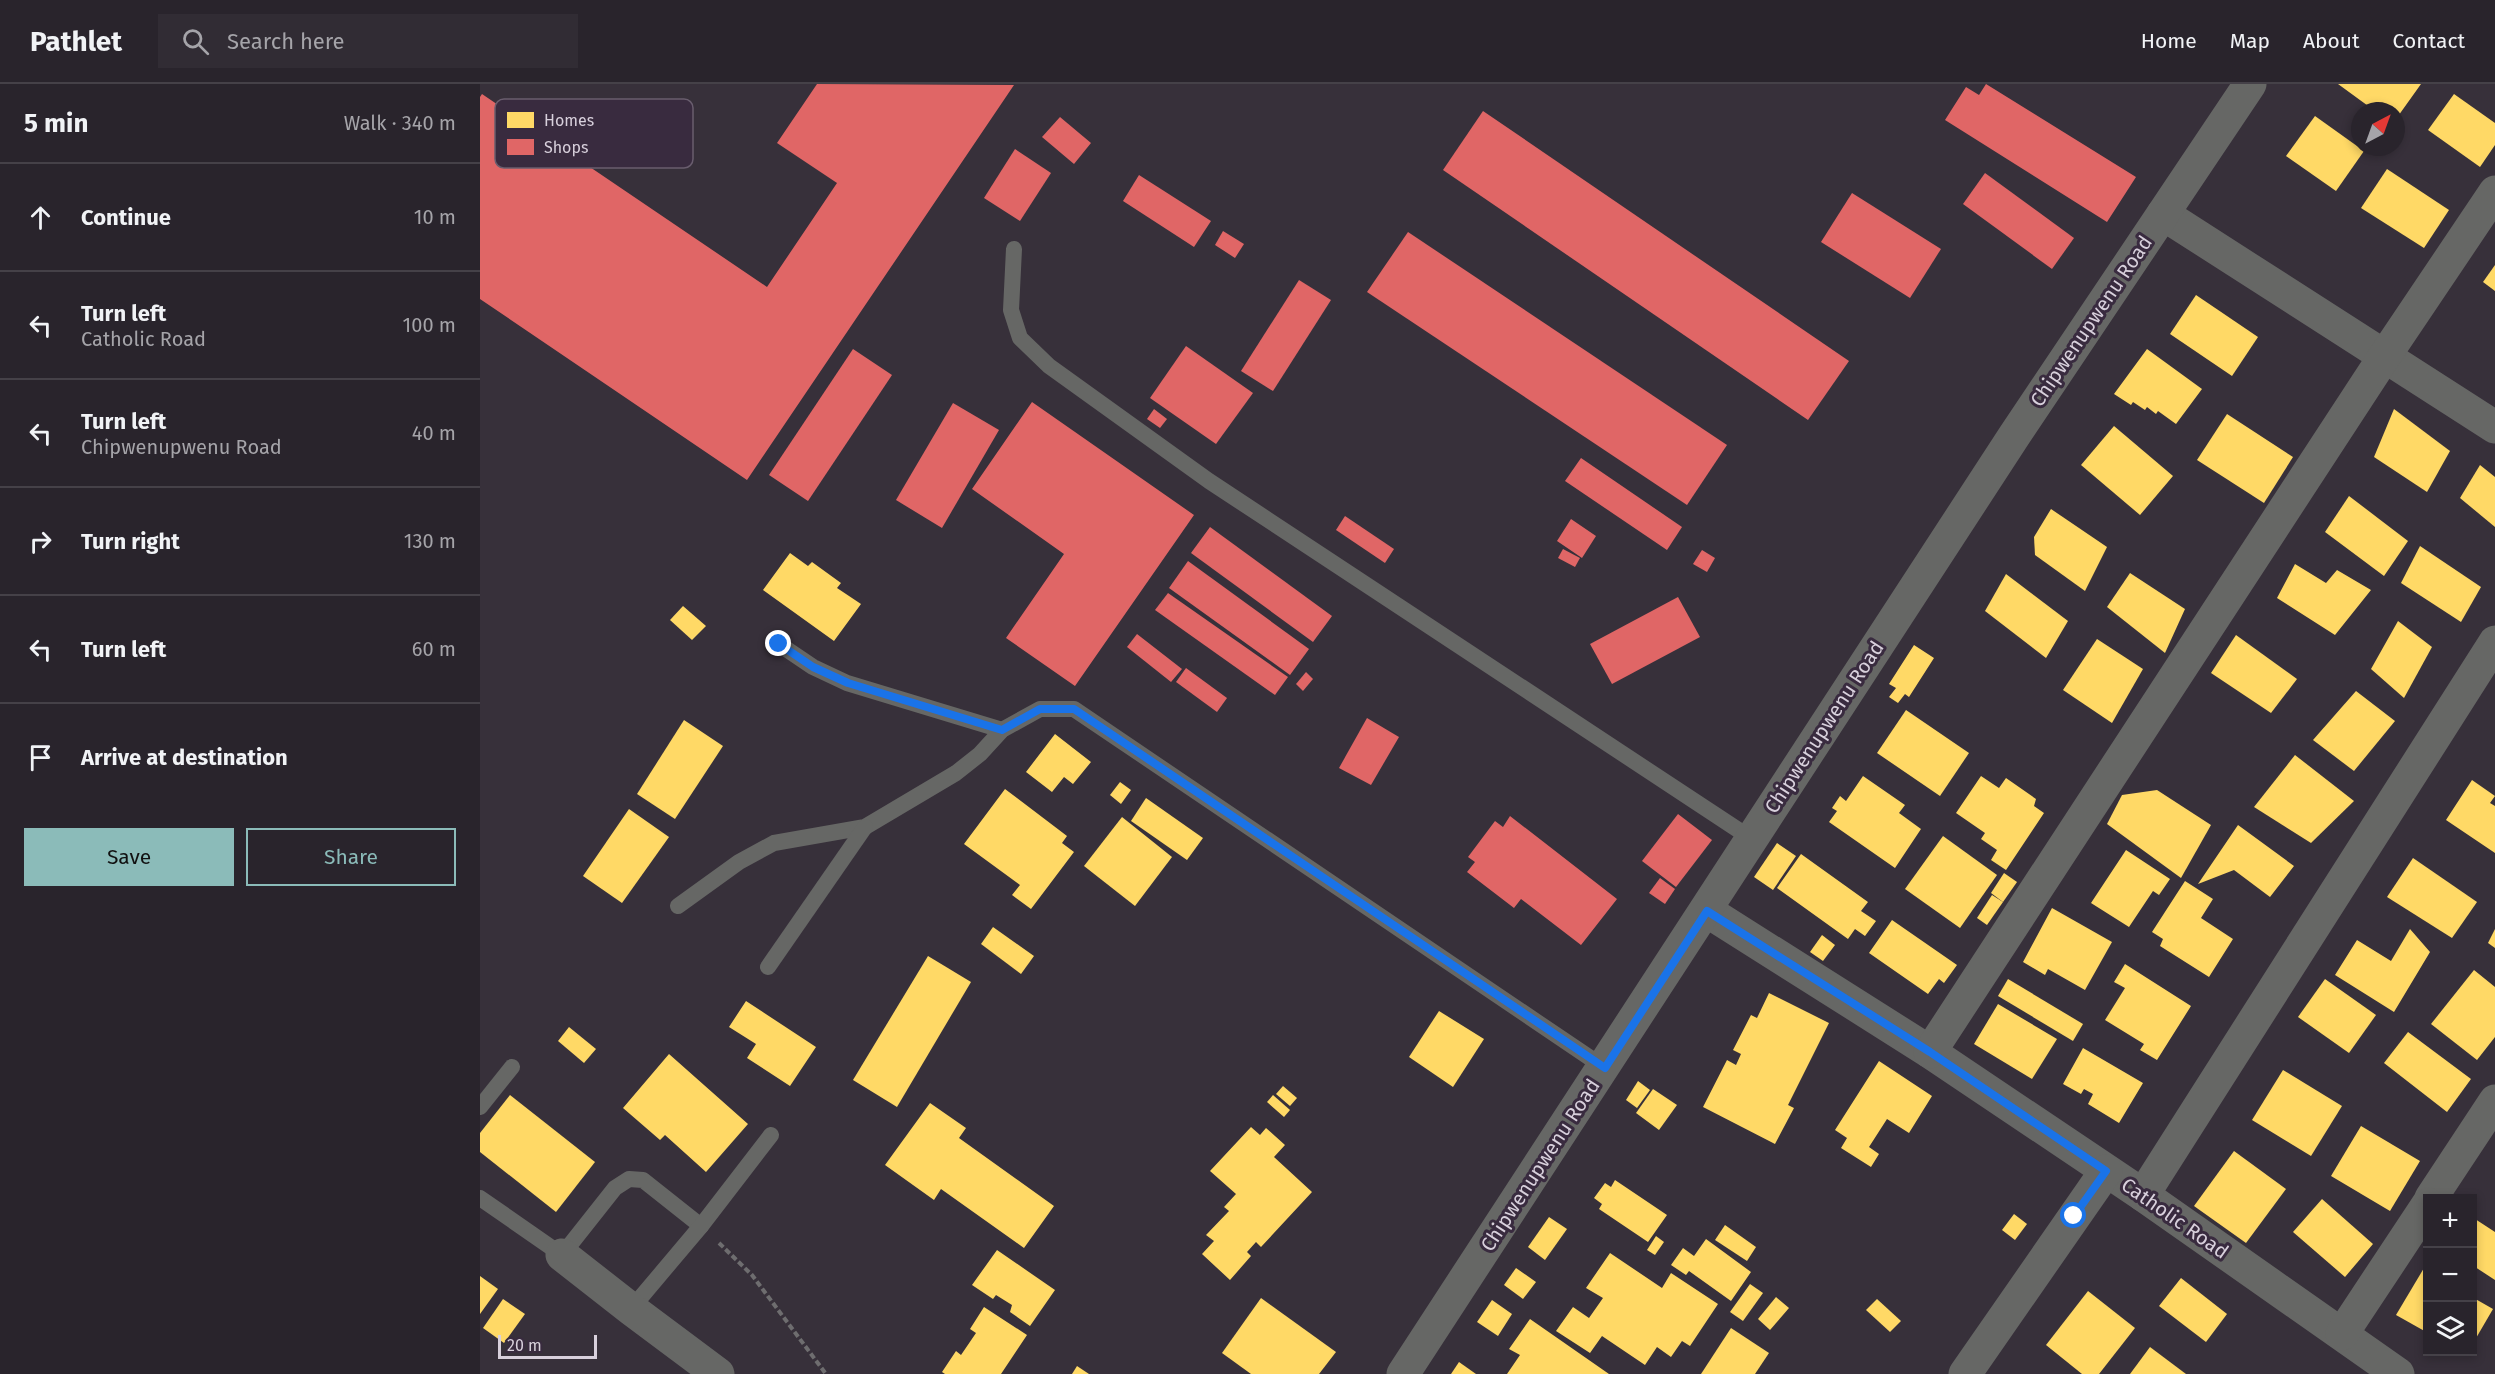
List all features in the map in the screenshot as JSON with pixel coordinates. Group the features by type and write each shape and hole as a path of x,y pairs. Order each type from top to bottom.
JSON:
{"street":[{"name":"Chipwenupwenu Road","path":"1403,1374 1605,1068 2014,436 2250,84"},
{"path":"1930,1052 2384,357 2495,192"},
{"path":"2163,214 2495,428"},
{"path":"2143,1195 2495,642"},
{"name":"Catholic Road","path":"1707,911 1930,1052 2143,1195 2398,1374"},
{"path":"2434,1194 2495,1101"},
{"path":"1965,1374 2106,1171"},
{"path":"2342,1334 2423,1210"},
{"path":"562,1255 631,1310 718,1374"}],"lane":[{"path":"1014,249 1011,310 1020,338 1048,366 1209,481 1752,839"},
{"path":"779,644 813,667 848,683 1002,730"},
{"path":"678,906 739,862 774,843 865,827 956,773 980,754 1002,730 1040,709 1074,709 1605,1068"},
{"path":"768,967 865,827"},
{"path":"480,1107 512,1067"},
{"path":"631,1310 701,1226 771,1135"},
{"path":"480,1198 562,1255 615,1188 629,1179 643,1180 701,1226"}],"path":[{"path":"701,1226 752,1275 825,1374"}],"building: Homes":[{"path":"2338,84 2421,84 2405,106 2405,102 2363,102"},
{"path":"2454,94 2495,123 2495,145 2480,167 2428,130"},
{"path":"2315,116 2351,142 2351,156 2360,156 2336,191 2286,156"},
{"path":"2387,169 2449,210 2424,248 2361,208"},
{"path":"2495,265 2495,291 2483,282"},
{"path":"2196,295 2258,337 2232,376 2170,334"},
{"path":"2147,349 2202,389 2176,424 2158,411 2156,414 2147,407 2145,410 2133,402 2131,405 2114,394"},
{"path":"2394,409 2450,451 2427,492 2374,457"},
{"path":"2227,414 2293,457 2264,503 2197,460"},
{"path":"2114,426 2173,476 2140,515 2081,465"},
{"path":"2480,465 2495,477 2495,527 2460,498"},
{"path":"2349,496 2408,541 2384,576 2325,532"},
{"path":"2051,509 2107,547 2085,591 2035,555 2034,537"},
{"path":"2420,546 2481,587 2461,622 2401,583"},
{"path":"790,553 808,566 812,562 841,583 837,588 861,604 834,641 763,590"},
{"path":"2295,564 2326,583 2337,570 2371,590 2335,635 2277,598"},
{"path":"2130,573 2185,609 2165,653 2107,607"},
{"path":"2006,574 2068,621 2046,658 1985,611"},
{"path":"683,606 706,626 692,640 670,620"},
{"path":"2398,621 2432,647 2404,698 2371,669"},
{"path":"2236,635 2297,679 2271,713 2211,673"},
{"path":"2097,639 2143,669 2112,723 2063,690"},
{"path":"1914,645 1934,658 1909,697 1905,694 1898,703 1889,697 1896,688 1889,684"},
{"path":"2356,691 2395,721 2354,771 2313,740"},
{"path":"1906,710 1969,753 1940,796 1877,753"},
{"path":"684,720 723,746 675,819 637,794"},
{"path":"1055,734 1091,762 1073,784 1064,777 1052,792 1026,772"},
{"path":"2295,755 2354,801 2311,843 2254,807"},
{"path":"1863,776 1905,805 1899,813 1921,829 1895,868 1829,822 1837,811 1832,808 1840,796 1846,801"},
{"path":"1981,776 1999,788 2006,778 2036,799 2034,806 2044,813 2006,870 1991,860 1997,850 1981,839 1985,833 1956,813"},
{"path":"2472,780 2495,796 2490,803 2495,806 2495,853 2446,820"},
{"path":"1120,782 1131,790 1121,804 1110,795"},
{"path":"1005,789 1067,836 1062,843 1074,852 1031,909 1012,895 1020,885 964,844"},
{"path":"2157,790 2211,825 2181,878 2107,824 2122,795"},
{"path":"1146,798 1203,838 1187,860 1131,821"},
{"path":"629,809 669,837 622,903 583,876"},
{"path":"1122,817 1172,857 1135,906 1084,866"},
{"path":"2238,825 2294,866 2270,897 2234,870 2198,884"},
{"path":"1943,836 1997,875 1960,928 1905,889"},
{"path":"1777,843 1796,856 1773,890 1754,877"},
{"path":"2126,850 2170,879 2159,895 2153,891 2129,927 2091,903"},
{"path":"1801,854 1868,902 1861,911 1876,921 1865,936 1855,929 1848,939 1777,888"},
{"path":"2413,858 2477,902 2452,938 2387,897"},
{"path":"2004,873 2017,882 2003,902 1991,893"},
{"path":"2185,881 2213,899 2201,918 2233,939 2209,977 2160,946 2163,939 2152,932"},
{"path":"1992,895 2003,902 1987,925 1977,918"},
{"path":"2052,908 2112,942 2085,990 2048,969 2045,975 2023,962"},
{"path":"1892,920 1957,965 1944,983 1939,979 1928,994 1869,953"},
{"path":"993,927 1034,956 1021,974 981,944"},
{"path":"2410,929 2430,952 2394,1012 2335,975 2357,940 2391,961"},
{"path":"2495,929 2495,948 2488,943"},
{"path":"1822,935 1835,945 1823,961 1810,952"},
{"path":"928,956 971,982 897,1107 853,1080"},
{"path":"2125,964 2191,1006 2157,1060 2140,1050 2144,1044 2105,1020 2125,988 2114,982"},
{"path":"2474,970 2495,987 2495,1037 2477,1060 2431,1024"},
{"path":"2008,979 2083,1024 2073,1041 1998,996"},
{"path":"2325,979 2376,1015 2349,1053 2298,1017"},
{"path":"1769,993 1829,1023 1788,1105 1794,1108 1775,1144 1703,1107 1727,1060 1736,1065 1741,1054 1733,1050 1751,1015 1757,1018"},
{"path":"746,1001 816,1047 790,1086 747,1058 756,1044 729,1027"},
{"path":"1998,1004 2057,1039 2032,1079 1974,1044"},
{"path":"1439,1011 1484,1039 1453,1087 1409,1057"},
{"path":"569,1027 596,1049 584,1063 558,1041"},
{"path":"2408,1032 2471,1079 2447,1112 2384,1063"},
{"path":"2083,1048 2143,1083 2119,1123 2088,1104 2093,1094 2084,1089 2081,1094 2063,1084"},
{"path":"669,1054 748,1124 706,1172 665,1135 660,1140 623,1108"},
{"path":"1879,1061 1932,1096 1909,1133 1887,1119 1869,1147 1879,1154 1871,1167 1841,1148 1847,1138 1835,1130"},
{"path":"2283,1070 2342,1106 2311,1156 2252,1120"},
{"path":"1638,1081 1650,1090 1637,1108 1626,1100"},
{"path":"1283,1086 1297,1098 1290,1106 1276,1094"},
{"path":"1653,1089 1677,1105 1659,1130 1636,1113"},
{"path":"510,1095 595,1162 556,1212 480,1152 480,1133"},
{"path":"1273,1095 1290,1110 1284,1117 1267,1102"},
{"path":"930,1103 966,1128 959,1138 1054,1206 1024,1248 941,1189 934,1200 885,1165"},
{"path":"2361,1126 2420,1161 2390,1211 2331,1176"},
{"path":"1251,1127 1260,1135 1266,1128 1285,1145 1274,1157 1312,1192 1261,1247 1256,1242 1247,1252 1251,1256 1230,1280 1202,1254 1214,1241 1206,1235 1229,1211 1224,1207 1236,1194 1210,1171"},
{"path":"2234,1151 2286,1189 2246,1243 2194,1206"},
{"path":"1615,1180 1667,1215 1648,1242 1599,1209 1602,1204 1594,1198 1605,1183 1611,1187"},
{"path":"2322,1199 2373,1244 2345,1277 2293,1232"},
{"path":"2014,1214 2027,1224 2015,1240 2002,1230"},
{"path":"1549,1217 1567,1229 1545,1260 1528,1247"},
{"path":"2477,1220 2495,1232 2495,1280 2477,1268"},
{"path":"1725,1225 1756,1247 1747,1261 1715,1240"},
{"path":"1656,1236 1664,1242 1655,1255 1647,1250"},
{"path":"1706,1239 1751,1272 1731,1301 1689,1271 1686,1275 1671,1265 1683,1248 1694,1256"},
{"path":"997,1250 1055,1290 1030,1326 1010,1312 1012,1305 996,1295 993,1299 972,1285"},
{"path":"1610,1253 1662,1288 1671,1273 1718,1304 1690,1346 1682,1341 1671,1357 1657,1347 1645,1365 1602,1336 1590,1353 1556,1331 1573,1307 1589,1318 1603,1298 1586,1288"},
{"path":"1516,1268 1536,1282 1523,1299 1504,1285"},
{"path":"2423,1270 2423,1330 2396,1315"},
{"path":"480,1276 498,1289 480,1314"},
{"path":"2181,1278 2227,1314 2206,1342 2159,1306"},
{"path":"1750,1284 1763,1293 1743,1321 1730,1312"},
{"path":"2088,1291 2135,1328 2099,1374 2082,1374 2046,1345"},
{"path":"1776,1297 1789,1308 1770,1330 1758,1319"},
{"path":"1261,1298 1336,1352 1319,1374 1251,1374 1222,1353"},
{"path":"503,1299 525,1314 504,1343 483,1328"},
{"path":"1877,1299 1901,1321 1890,1332 1866,1310"},
{"path":"1492,1300 1512,1314 1498,1336 1477,1322"},
{"path":"2477,1300 2493,1309 2477,1336"},
{"path":"984,1307 1027,1335 1001,1374 945,1374 942,1372 956,1351 961,1355 976,1333 970,1329"},
{"path":"1530,1319 1609,1374 1507,1374 1520,1355 1509,1349"},
{"path":"1731,1328 1769,1353 1755,1374 1701,1374"},
{"path":"2150,1347 2186,1374 2130,1374"},
{"path":"1459,1362 1476,1374 1451,1374"},
{"path":"1077,1366 1089,1374 1072,1374"}],"building: Shops":[{"path":"817,84 1014,85 747,480 480,299 480,97 482,94 495,103 495,168 591,168 767,287 837,183 777,143"},
{"path":"1986,84 2136,177 2107,222 1945,120 1966,87 1979,95"},
{"path":"1483,111 1849,361 1808,420 1443,170"},
{"path":"1060,117 1091,143 1074,164 1042,137"},
{"path":"1015,149 1051,173 1020,221 984,198"},
{"path":"1985,173 2074,238 2052,269 1963,204"},
{"path":"1139,175 1211,221 1194,247 1123,201"},
{"path":"1852,193 1941,249 1910,298 1821,242"},
{"path":"1223,231 1244,244 1235,258 1215,245"},
{"path":"1408,232 1727,445 1687,505 1367,292"},
{"path":"1299,280 1331,300 1273,391 1241,371"},
{"path":"1186,346 1253,393 1216,444 1150,398"},
{"path":"853,349 892,375 808,501 769,475"},
{"path":"1032,402 1194,515 1075,686 1006,638 1064,554 972,489"},
{"path":"953,403 999,430 942,528 896,500"},
{"path":"1154,409 1167,419 1160,428 1147,419"},
{"path":"1581,458 1682,527 1667,550 1565,481"},
{"path":"1345,516 1394,549 1385,563 1336,530"},
{"path":"1571,519 1596,536 1582,558 1557,541"},
{"path":"1210,527 1332,616 1313,642 1191,553"},
{"path":"1563,549 1580,558 1575,567 1558,558"},
{"path":"1702,550 1715,558 1707,572 1693,564"},
{"path":"1188,561 1309,649 1290,675 1169,588"},
{"path":"1168,593 1288,677 1275,695 1155,610"},
{"path":"1678,597 1700,637 1612,684 1590,644"},
{"path":"1137,634 1182,669 1171,682 1127,647"},
{"path":"1186,668 1227,698 1217,712 1176,682"},
{"path":"1306,672 1313,679 1303,691 1296,684"},
{"path":"1367,718 1399,737 1371,785 1339,768"},
{"path":"1678,814 1712,840 1676,887 1642,861"},
{"path":"1510,816 1617,899 1581,945 1521,899 1514,908 1467,872 1475,862 1468,857 1495,821 1503,827"},
{"path":"1660,878 1675,889 1665,904 1649,893"}],"route":[{"path":"779,644 813,667 848,683 1002,730 1040,709 1074,709 1605,1068 1707,911 1930,1052 2106,1171 2074,1216"}]}
